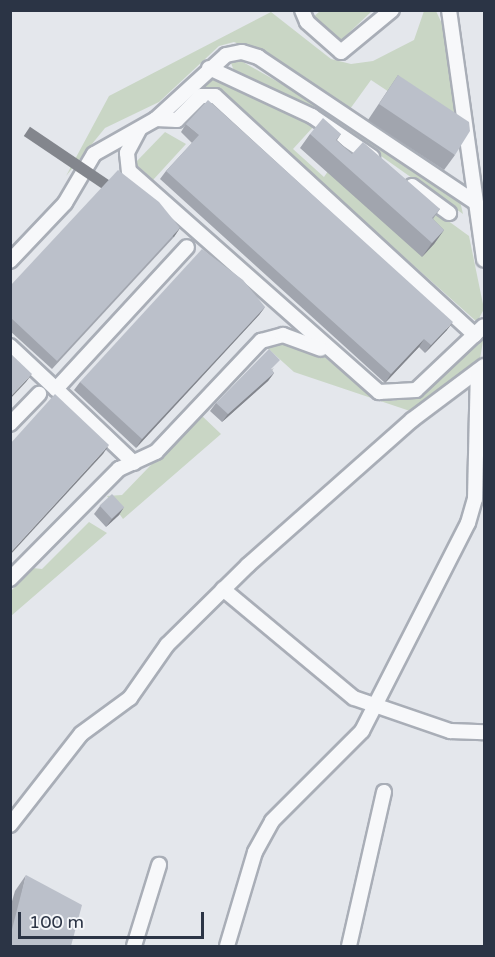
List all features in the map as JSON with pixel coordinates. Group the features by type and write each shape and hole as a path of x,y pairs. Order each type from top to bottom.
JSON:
{"street":[{"path":"302,10 307,22 341,52 392,10"},
{"path":"449,10 484,260"},
{"path":"10,261 65,203 94,154 139,130 156,118 226,55 258,57 476,203"},
{"path":"209,68 312,116 384,165"},
{"path":"139,130 127,153 129,171 326,350 379,392 404,394 416,390 480,330 215,96 201,96 177,120 156,118"},
{"path":"402,179 449,213"},
{"path":"56,389 187,247"},
{"path":"10,579 106,482 134,463 156,452 270,335 326,350"},
{"path":"10,346 134,463"},
{"path":"12,821 81,734 130,698 167,645 224,589 412,420 481,369"},
{"path":"227,946 255,852 272,821 346,752 372,708 386,692 468,523 475,499 481,369"},
{"path":"10,424 39,394"},
{"path":"224,589 372,708 450,731 484,732"},
{"path":"349,946 384,792"},
{"path":"134,946 159,865"}],"green space":[{"path":"320,11 372,11 336,45 311,19"},
{"path":"424,11 436,11 451,43 463,141 371,80 350,109 277,59 234,42 219,46 159,102 105,128 66,176 109,96 271,12 331,59 351,64 373,61 414,40"},
{"path":"236,58 336,115 460,201 463,214 313,108 234,71 231,63"},
{"path":"209,78 314,126 293,149 324,177 345,146 469,236 484,309 477,322 219,92 200,90 174,115"},
{"path":"165,132 186,144 153,180 135,163"},
{"path":"484,335 479,365 410,411 294,372 264,345 273,341 323,356 372,395 393,401 423,391"},
{"path":"200,414 221,434 123,519 107,496 122,495"},
{"path":"89,522 107,533 11,616 11,591 33,568 42,569"}],"building":[{"path":"398,75 469,122 470,131 455,155 379,104"},
{"path":"208,100 453,322 431,345 424,339 391,374 166,171 199,135 186,124"},
{"path":"323,118 341,134 336,140 352,154 363,142 440,209 432,218 444,230 432,243 310,134"},
{"path":"118,170 159,202 180,228 57,361 10,317 10,286"},
{"path":"202,249 243,280 265,307 142,439 80,382"},
{"path":"269,349 280,360 271,369 274,373 228,414 216,403"},
{"path":"10,353 32,374 10,397"},
{"path":"55,394 109,445 10,553 10,444"},
{"path":"112,494 124,507 112,519 100,506"},
{"path":"26,875 82,905 71,946 10,946 10,937"}]}
